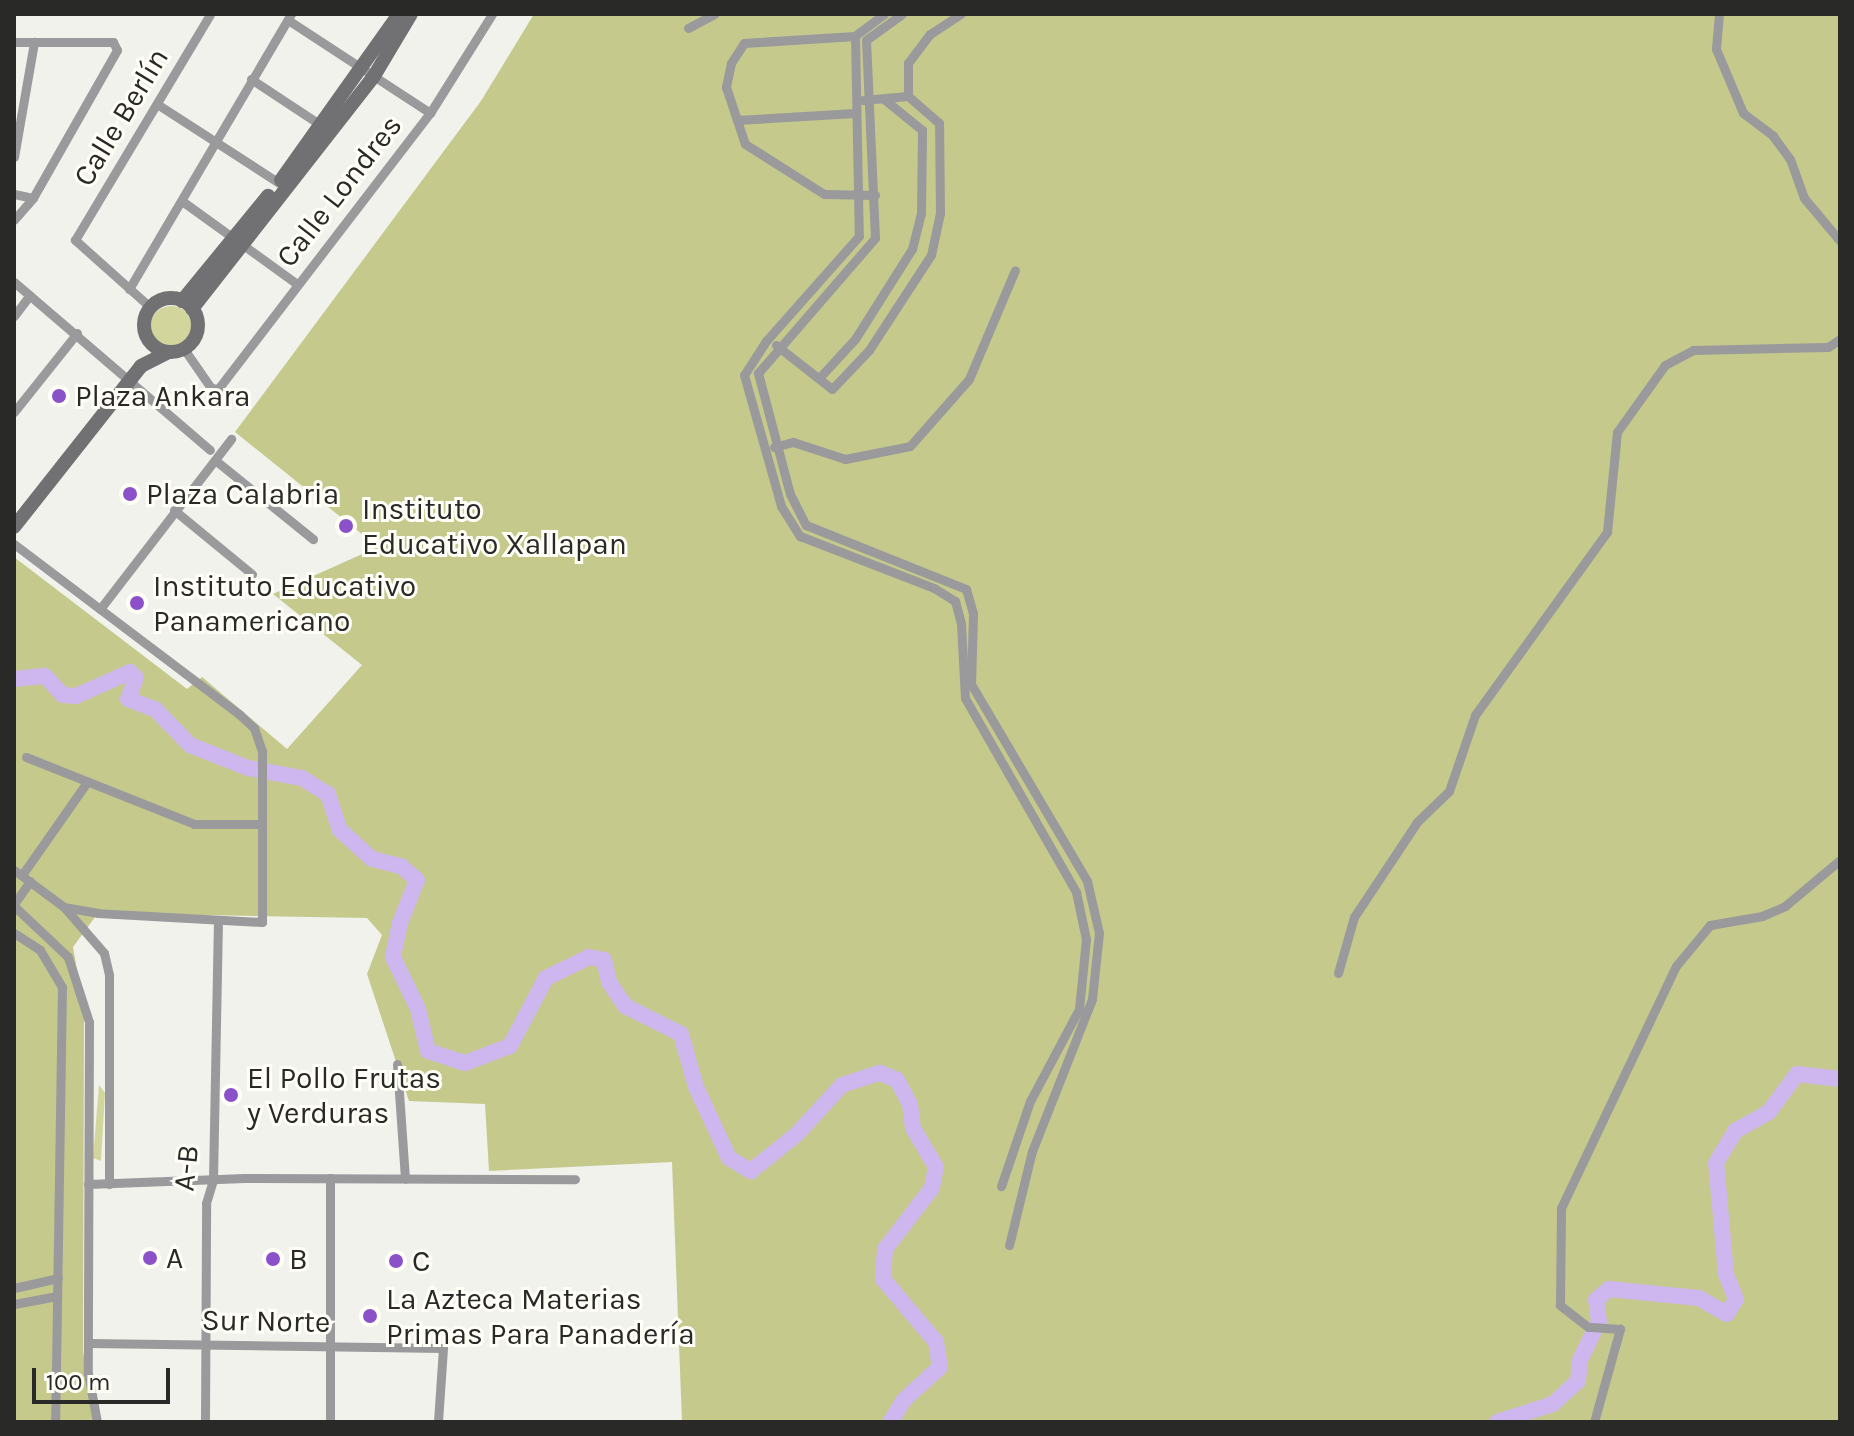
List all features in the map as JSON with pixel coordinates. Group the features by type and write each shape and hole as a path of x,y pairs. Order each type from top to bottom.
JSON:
{"main road":[{"path":"368,72 399,14"},
{"path":"187,305 326,129 410,14"},
{"path":"14,527 141,366 148,340 144,323 150,307 165,299 187,305"},
{"path":"141,366 169,352 184,349 196,335 187,305"},
{"path":"148,340 169,352"}],"street":[{"name":"Calle Berlín","path":"129,289 76,245 210,14"},
{"name":"Calle Londres","path":"184,349 214,390 430,113 492,14"},
{"path":"688,28 714,14"},
{"path":"875,195 824,194 745,144 726,87 731,63 744,43 855,36 884,14"},
{"path":"902,14 866,40 861,100 855,113 859,236 766,341 744,375 781,506 800,536 934,588 955,601 961,624 965,698 1076,892 1086,939 1079,1009 1030,1101 1001,1186"},
{"path":"766,341 778,346 832,389 869,350 931,255 940,213 939,123 908,96 908,63 930,34 961,14"},
{"path":"1719,14 1716,49 1743,113 1773,136 1790,159 1804,198 1840,241"},
{"path":"150,307 129,289 290,17 430,113"},
{"path":"855,36 875,195 875,238 778,346 758,373 790,494 806,525 966,589 973,614 971,684 1087,881 1099,933 1092,999 1032,1151 1009,1245"},
{"path":"14,42 116,45 33,198 14,219"},
{"path":"14,157 34,42"},
{"path":"251,79 326,129"},
{"path":"861,100 908,96"},
{"path":"820,377 855,339 912,249 921,214 922,130 885,100"},
{"path":"157,104 282,185"},
{"path":"737,120 855,113"},
{"path":"14,194 33,198"},
{"path":"182,201 239,238 297,284"},
{"path":"765,450 793,442 845,459 910,446 937,422 969,379 1015,270"},
{"path":"14,282 313,539"},
{"path":"14,316 30,295"},
{"path":"14,412 77,333"},
{"path":"1338,973 1354,917 1417,822 1449,791 1475,715 1607,532 1617,432 1665,365 1693,350 1828,347 1840,339"},
{"path":"100,609 213,455 231,439"},
{"path":"174,510 252,574"},
{"path":"14,544 240,715 254,728 262,751 262,922 64,907"},
{"path":"26,757 194,824 261,824"},
{"path":"87,782 22,875 14,905 58,945 83,992 89,1022 88,1343 97,1422"},
{"path":"1594,1422 1620,1329 1588,1327 1560,1305 1561,1208 1676,966 1710,925 1762,916 1785,906 1840,860"},
{"path":"22,875 64,907 94,938 109,975 109,1184"},
{"name":"A-B","path":"205,1422 206,1203 213,1180 218,920"},
{"path":"14,933 40,950 62,987 55,1422"},
{"path":"397,1064 405,1179"},
{"path":"88,1184 330,1178 575,1179"},
{"path":"330,1178 330,1422"},
{"path":"14,1288 58,1278"},
{"path":"14,1304 57,1296"},
{"name":"Sur Norte","path":"88,1343 443,1348 438,1422"}],"green space":[{"path":"534,14 1840,14 1840,1422 682,1422 672,1162 489,1171 485,1104 409,1101 367,974 382,935 367,918 98,913 73,947 84,1010 83,1352 96,1422 14,1422 14,557 187,689 202,677 287,749 362,665 273,594 378,547 235,432 481,101"},
{"path":"171,306 186,312 192,327 186,342 171,348 156,342 150,327 156,312"},
{"path":"99,1085 105,1093 101,1161 93,1158"}],"waterway":[{"path":"14,679 45,676 63,695 76,696 130,672 136,678 128,699 156,710 190,745 248,768 302,778 328,794 340,830 372,859 401,866 417,880 400,923 393,957 418,1009 428,1051 465,1063 510,1046 546,978 589,957 604,960 609,982 625,1006 681,1034 696,1087 729,1158 751,1171 797,1134 842,1085 880,1073 897,1080 910,1104 913,1128 936,1167 932,1188 885,1249 883,1279 936,1342 940,1367 904,1400 890,1422"},
{"path":"1497,1422 1553,1404 1578,1381 1580,1360 1599,1321 1596,1300 1609,1289 1699,1298 1727,1314 1736,1299 1726,1274 1716,1163 1735,1131 1769,1112 1797,1074 1840,1079"}],"place":[{"name":"Plaza Ankara","path":"59,396"},
{"name":"Plaza Calabria","path":"130,494"},
{"name":"Instituto Educativo Xallapan","path":"346,526"},
{"name":"Instituto Educativo Panamericano","path":"137,603"},
{"name":"El Pollo Frutas y Verduras","path":"231,1095"},
{"name":"A","path":"150,1258"},
{"name":"B","path":"273,1259"},
{"name":"C","path":"396,1261"},
{"name":"La Azteca Materias Primas Para Panadería","path":"370,1316"}]}
